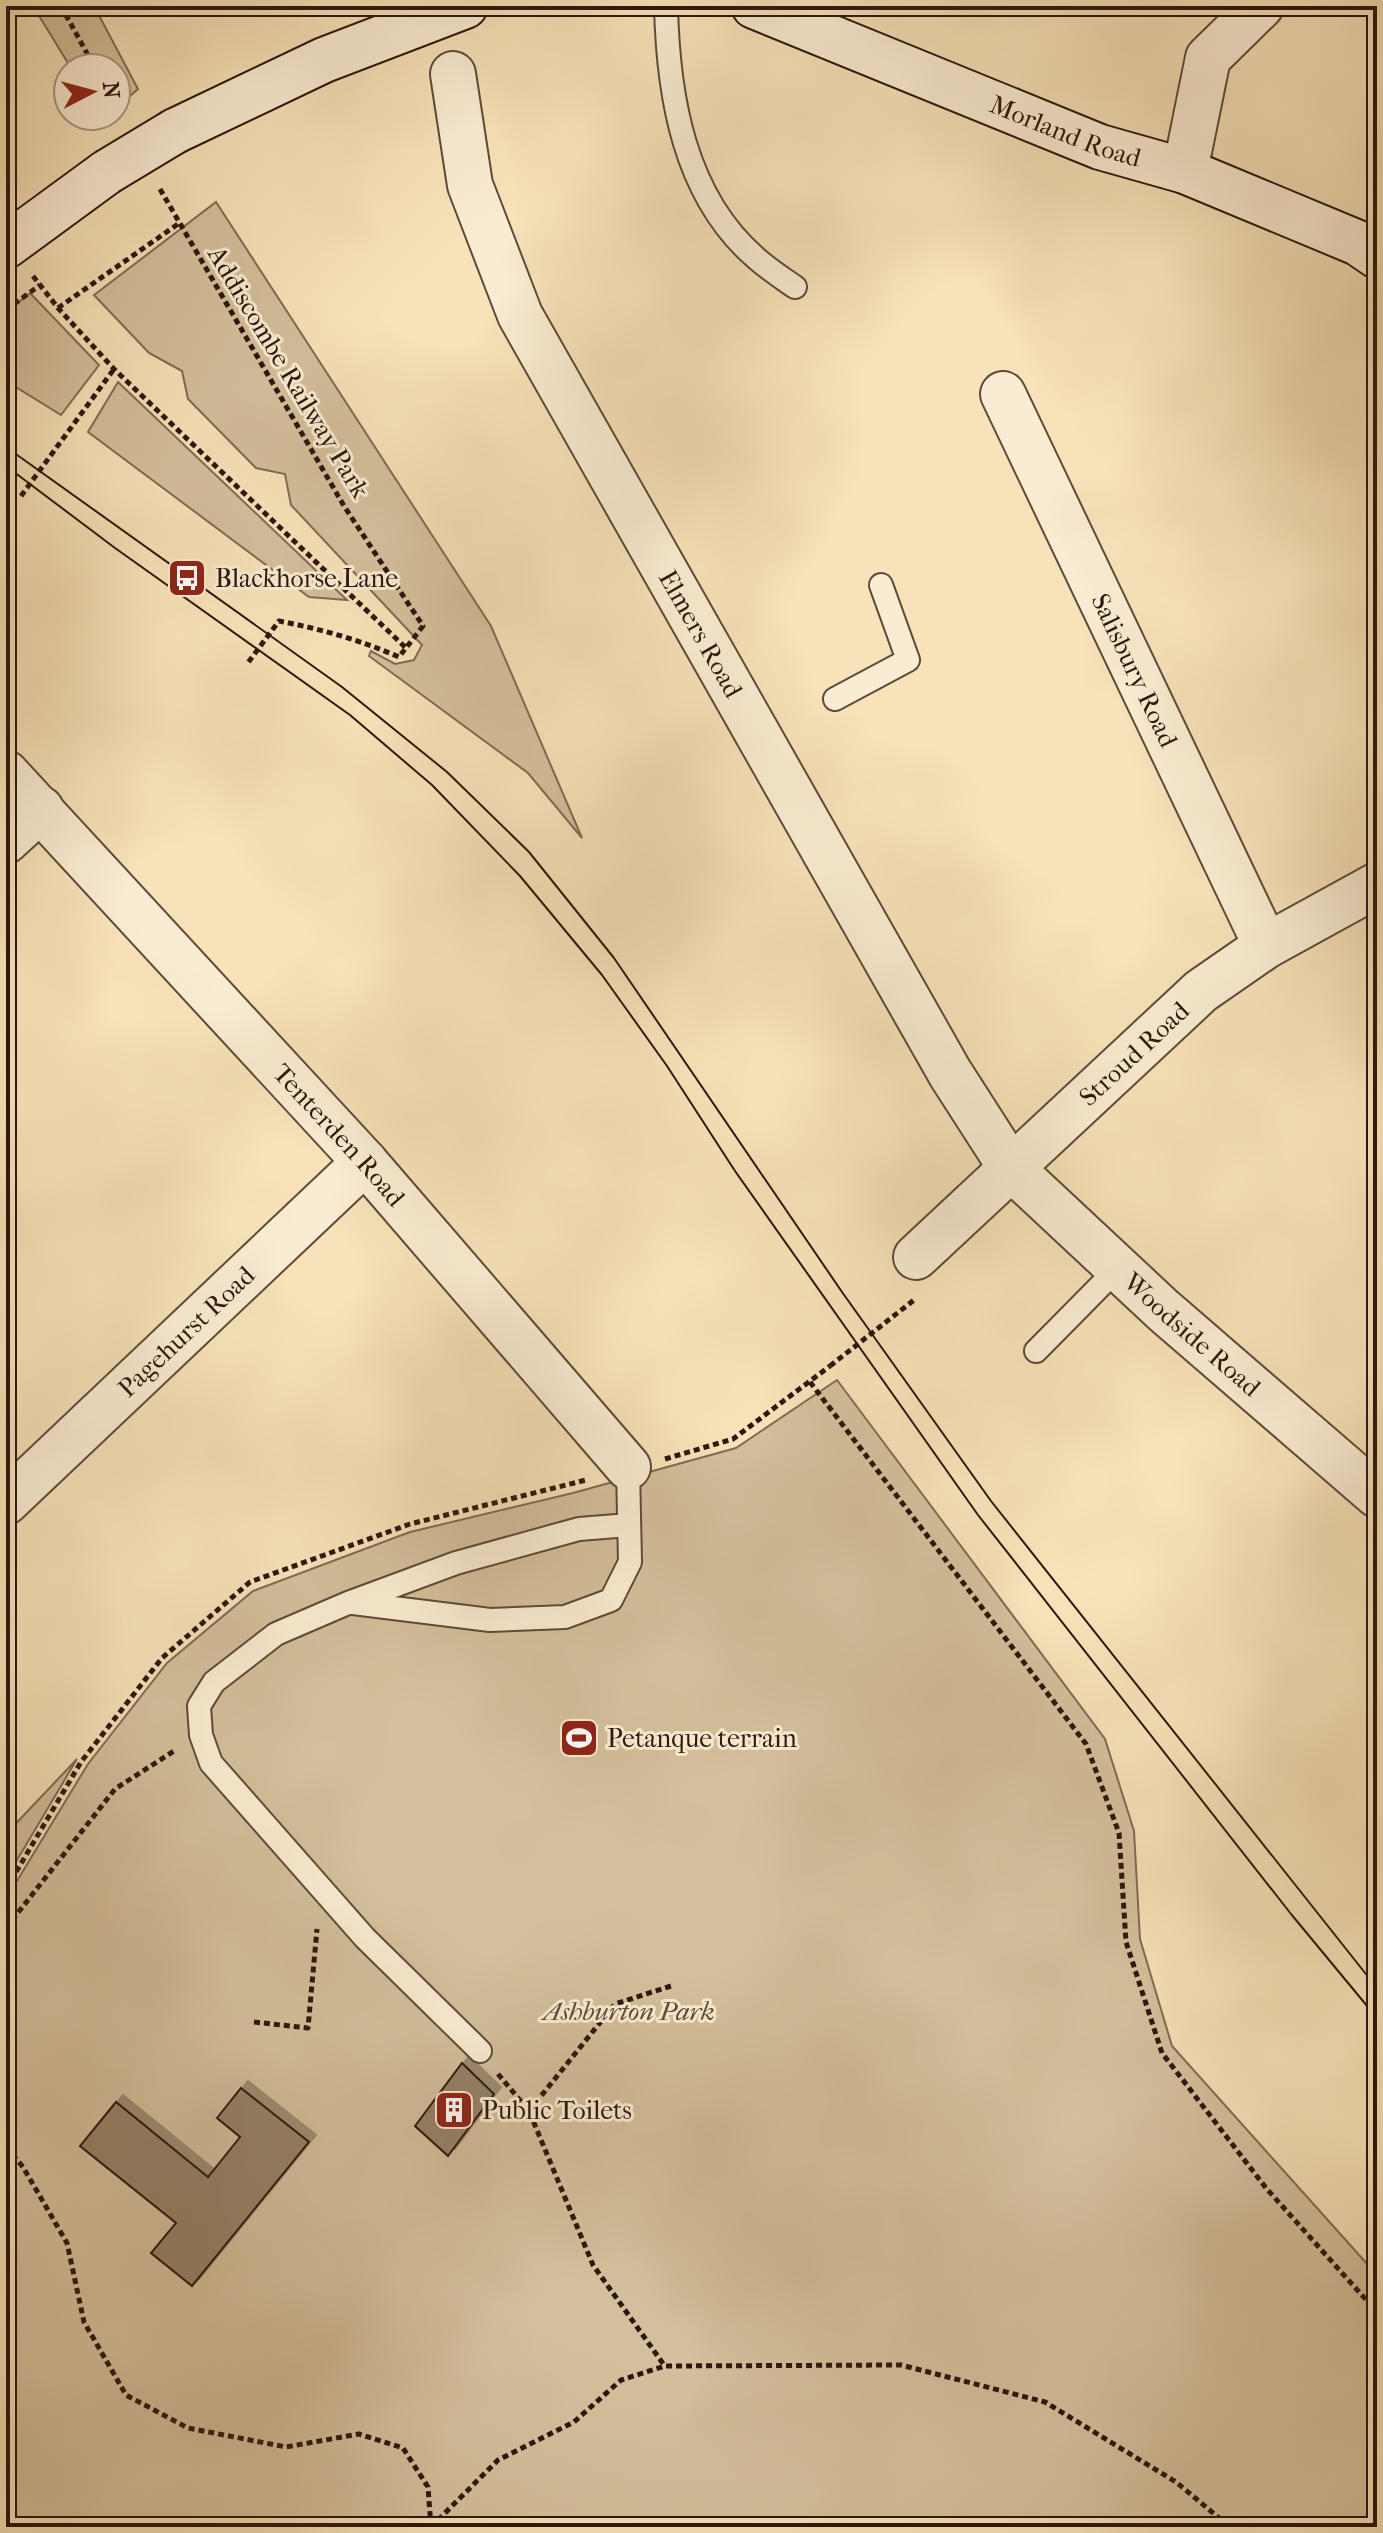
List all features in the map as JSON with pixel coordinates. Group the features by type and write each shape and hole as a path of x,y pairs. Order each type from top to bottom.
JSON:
{"street":[{"path":"15,256 107,172 175,131 324,60 465,6"},
{"name":"Morland Road","path":"754,6 1100,147 1185,171 1358,243 1377,256"},
{"path":"1185,171 1208,58 1261,6"},
{"name":"Elmers Road","path":"453,74 470,185 520,315 772,734 942,1060 1011,1168"},
{"name":"Salisbury Road","path":"1003,394 1266,946"},
{"name":"Tenterden Road","path":"6,773 365,1162 628,1467"},
{"path":"6,841 41,809"},
{"name":"Stroud Road","path":"916,1257 1201,991 1266,946 1377,885"},
{"name":"Pagehurst Road","path":"6,1502 365,1162"},
{"name":"Woodside Road","path":"1011,1168 1118,1268 1377,1495"}],"lane":[{"path":"666,6 674,98 694,174 730,230 755,258 795,287"},
{"path":"835,699 908,660 881,585"},
{"path":"1036,1351 1118,1268"},
{"path":"348,1603 490,1620 565,1617 611,1600 630,1562 628,1467"},
{"path":"480,2051 365,1938 211,1763 201,1735 199,1706 214,1682 276,1634 348,1603 456,1563 579,1529 629,1525"}],"path":[{"path":"61,6 86,52"},
{"name":"Addiscombe Railway Park","path":"158,185 344,506 423,626 406,648"},
{"path":"58,308 179,224"},
{"path":"15,256 114,369 406,648 399,657 339,635 279,621 247,664"},
{"path":"6,310 40,285"},
{"path":"21,496 114,369"},
{"path":"628,1467 733,1439 914,1300"},
{"path":"810,1382 1086,1744 1119,1833 1126,1942 1162,2053 1266,2188 1377,2312"},
{"path":"6,1928 115,1789 201,1735"},
{"path":"254,2022 308,2028 321,1888"},
{"path":"529,2111 615,2004 674,1985"},
{"path":"480,2051 529,2111 593,2265 665,2366"},
{"path":"6,2147 23,2167 67,2243 84,2322 126,2395 188,2428 286,2447 359,2434 403,2448 428,2487 431,2527"},
{"path":"431,2527 498,2460 574,2422 621,2380 665,2366 901,2365 1045,2402 1176,2482 1230,2527"}],"green space":[{"path":"33,6 94,6 118,52 61,52"},
{"path":"132,78 138,89 132,94"},
{"path":"216,202 491,626 582,838 528,773 369,656 371,651 395,664 414,660 422,645 291,505 285,474 256,468 188,399 182,371 149,353 94,295"},
{"path":"30,293 99,365 61,415 6,381 6,312"},
{"path":"118,382 347,600 309,597 88,432"},
{"name":"Ashburton Park","path":"837,1380 1105,1739 1134,1831 1140,1939 1172,2046 1377,2275 1377,2527 6,2527 6,1899 88,1764 167,1663 253,1591 410,1532 573,1493 736,1448"},
{"path":"77,1759 7,1877 6,1878 6,1834"}],"building":[{"name":"Public Toilets","path":"462,2063 494,2094 448,2156 415,2126"},
{"path":"241,2088 309,2142 192,2286 151,2253 176,2223 80,2146 116,2102 208,2177 240,2137 217,2118"}],"tram line":[{"path":"6,447 342,687 447,772 529,852 614,958 842,1292 991,1501 1377,1988"},
{"path":"6,466 115,548 350,715 432,785 520,876 602,975 667,1066 735,1171 978,1515 1291,1914 1377,2018"}],"place":[{"name":"Blackhorse Lane","path":"187,578"},
{"name":"Petanque terrain","path":"579,1738"},
{"name":"Public Toilets","path":"454,2110"}]}
